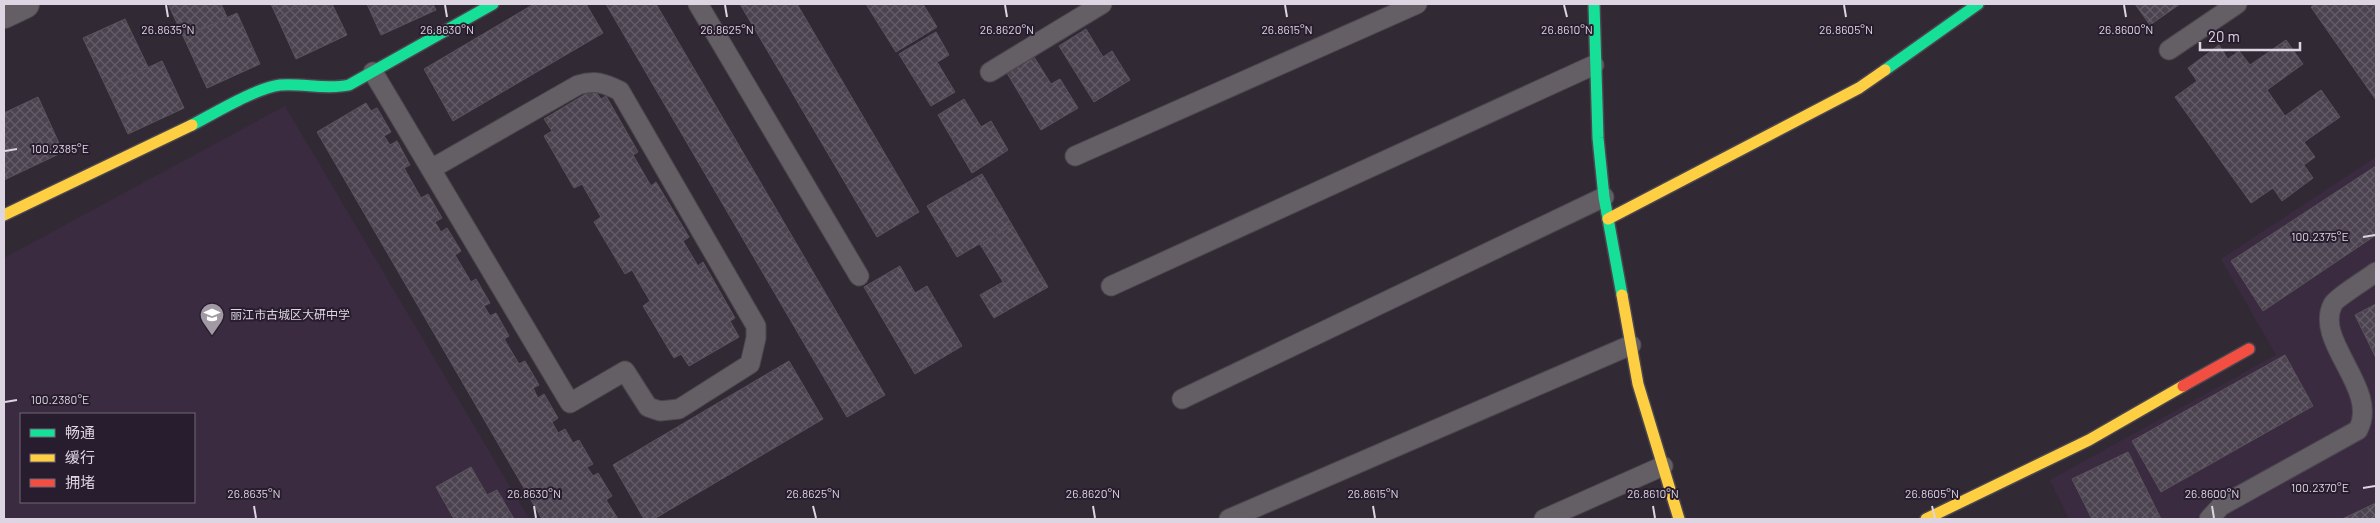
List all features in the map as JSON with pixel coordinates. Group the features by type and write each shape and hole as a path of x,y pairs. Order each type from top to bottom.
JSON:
{"street":[{"path":"4,14 25,4"},
{"path":"4,215 270,88 293,84 326,89 349,85 493,4"},
{"path":"1594,4 1594,65 1598,138 1604,196 1638,384 1679,519"},
{"path":"1608,219 1859,88 1978,4"},
{"path":"1926,519 2089,440 2250,349"}],"lane":[{"path":"698,4 859,276"},
{"path":"990,72 1102,4"},
{"path":"1075,156 1417,4"},
{"path":"2169,50 2237,4"},
{"path":"1111,286 1594,65"},
{"path":"373,72 431,170 570,403 625,371 648,407 669,412 679,409 750,364 756,338 756,326 620,91 603,82 590,82 578,85 431,170"},
{"path":"1182,399 1604,196"},
{"path":"2209,519 2221,506 2358,430 2364,419 2364,402 2328,324 2333,303 2376,272"},
{"path":"1229,519 1631,345"},
{"path":"1544,519 1663,466"}],"shaded area":[{"name":"丽江市古城区大研中学","path":"285,106 529,519 4,519 4,258"},
{"path":"2376,157 2376,519 2069,519 2050,480 2276,355 2221,259"}],"building":[{"path":"168,4 221,4 227,17 184,38"},
{"path":"271,4 305,4 277,17"},
{"path":"305,4 332,4 347,35 296,59 277,17"},
{"path":"367,4 433,4 436,10 381,35"},
{"path":"534,4 586,4 603,33 453,121 424,69"},
{"path":"606,4 656,4 885,395 847,417"},
{"path":"740,4 797,4 919,212 877,237"},
{"path":"866,4 923,4 937,27 896,52"},
{"path":"2135,4 2180,4 2150,25"},
{"path":"2315,4 2376,4 2376,100 2311,7"},
{"path":"237,13 260,64 207,88 184,38"},
{"path":"125,19 148,67 106,87 83,38"},
{"path":"1086,29 1103,57 1112,51 1130,80 1094,102 1059,46"},
{"path":"936,32 949,55 913,77 899,54"},
{"path":"2286,40 2303,64 2267,90 2285,116 2321,90 2340,117 2304,142 2315,157 2304,165 2313,178 2282,201 2273,188 2251,203 2175,97 2197,81 2188,68 2219,45 2228,59 2239,51 2250,65"},
{"path":"1034,57 1051,84 1060,79 1078,108 1041,130 1007,73"},
{"path":"162,61 184,108 128,134 106,87"},
{"path":"937,62 955,92 931,106 913,77"},
{"path":"594,89 601,99 606,96 638,152 633,155 651,186 656,182 689,237 683,241 698,266 703,262 735,318 730,321 739,337 689,366 681,354 674,358 643,306 650,301 632,270 625,274 594,222 601,217 582,184 574,188 544,136 552,131 544,119"},
{"path":"38,97 63,152 4,180 4,113"},
{"path":"964,99 981,127 991,121 1008,150 972,173 938,115"},
{"path":"366,103 371,111 377,108 391,132 384,136 390,145 397,141 410,165 404,168 421,198 428,194 442,218 435,222 441,232 447,228 461,251 455,255 471,282 476,279 490,303 484,306 490,316 496,313 509,336 504,339 519,364 525,361 539,385 533,388 538,398 544,394 558,418 552,422 558,433 565,429 573,443 579,440 593,464 587,467 593,476 598,473 612,496 606,500 618,519 542,519 317,132"},
{"path":"2376,166 2376,235 2263,311 2231,261"},
{"path":"982,174 1012,225 957,257 927,206"},
{"path":"1012,225 1048,287 994,318 980,295 1003,282 980,244"},
{"path":"900,266 915,293 927,286 962,346 915,374 864,287"},
{"path":"2376,304 2376,358 2355,315"},
{"path":"2285,355 2313,406 2161,492 2132,441"},
{"path":"789,361 823,419 654,519 644,519 613,465"},
{"path":"2128,452 2161,519 2092,519 2072,479"},
{"path":"471,467 487,495 497,490 514,519 454,519 436,487"},
{"path":"2376,503 2376,519 2342,519"}],"traffic: fast":[{"path":"192,125 270,87 280,85 332,87 349,85 493,4"},
{"path":"1594,4 1598,138 1604,197 1622,295"},
{"path":"1885,70 1978,4"}],"traffic: slow":[{"path":"1608,219 1859,88 1885,70"},
{"path":"4,215 192,125"},
{"path":"1622,295 1638,384 1679,519"},
{"path":"1926,519 2089,440 2183,386"}],"traffic: jam":[{"path":"2183,386 2249,349"}],"place":[{"name":"丽江市古城区大研中学","path":"212,336"}]}
